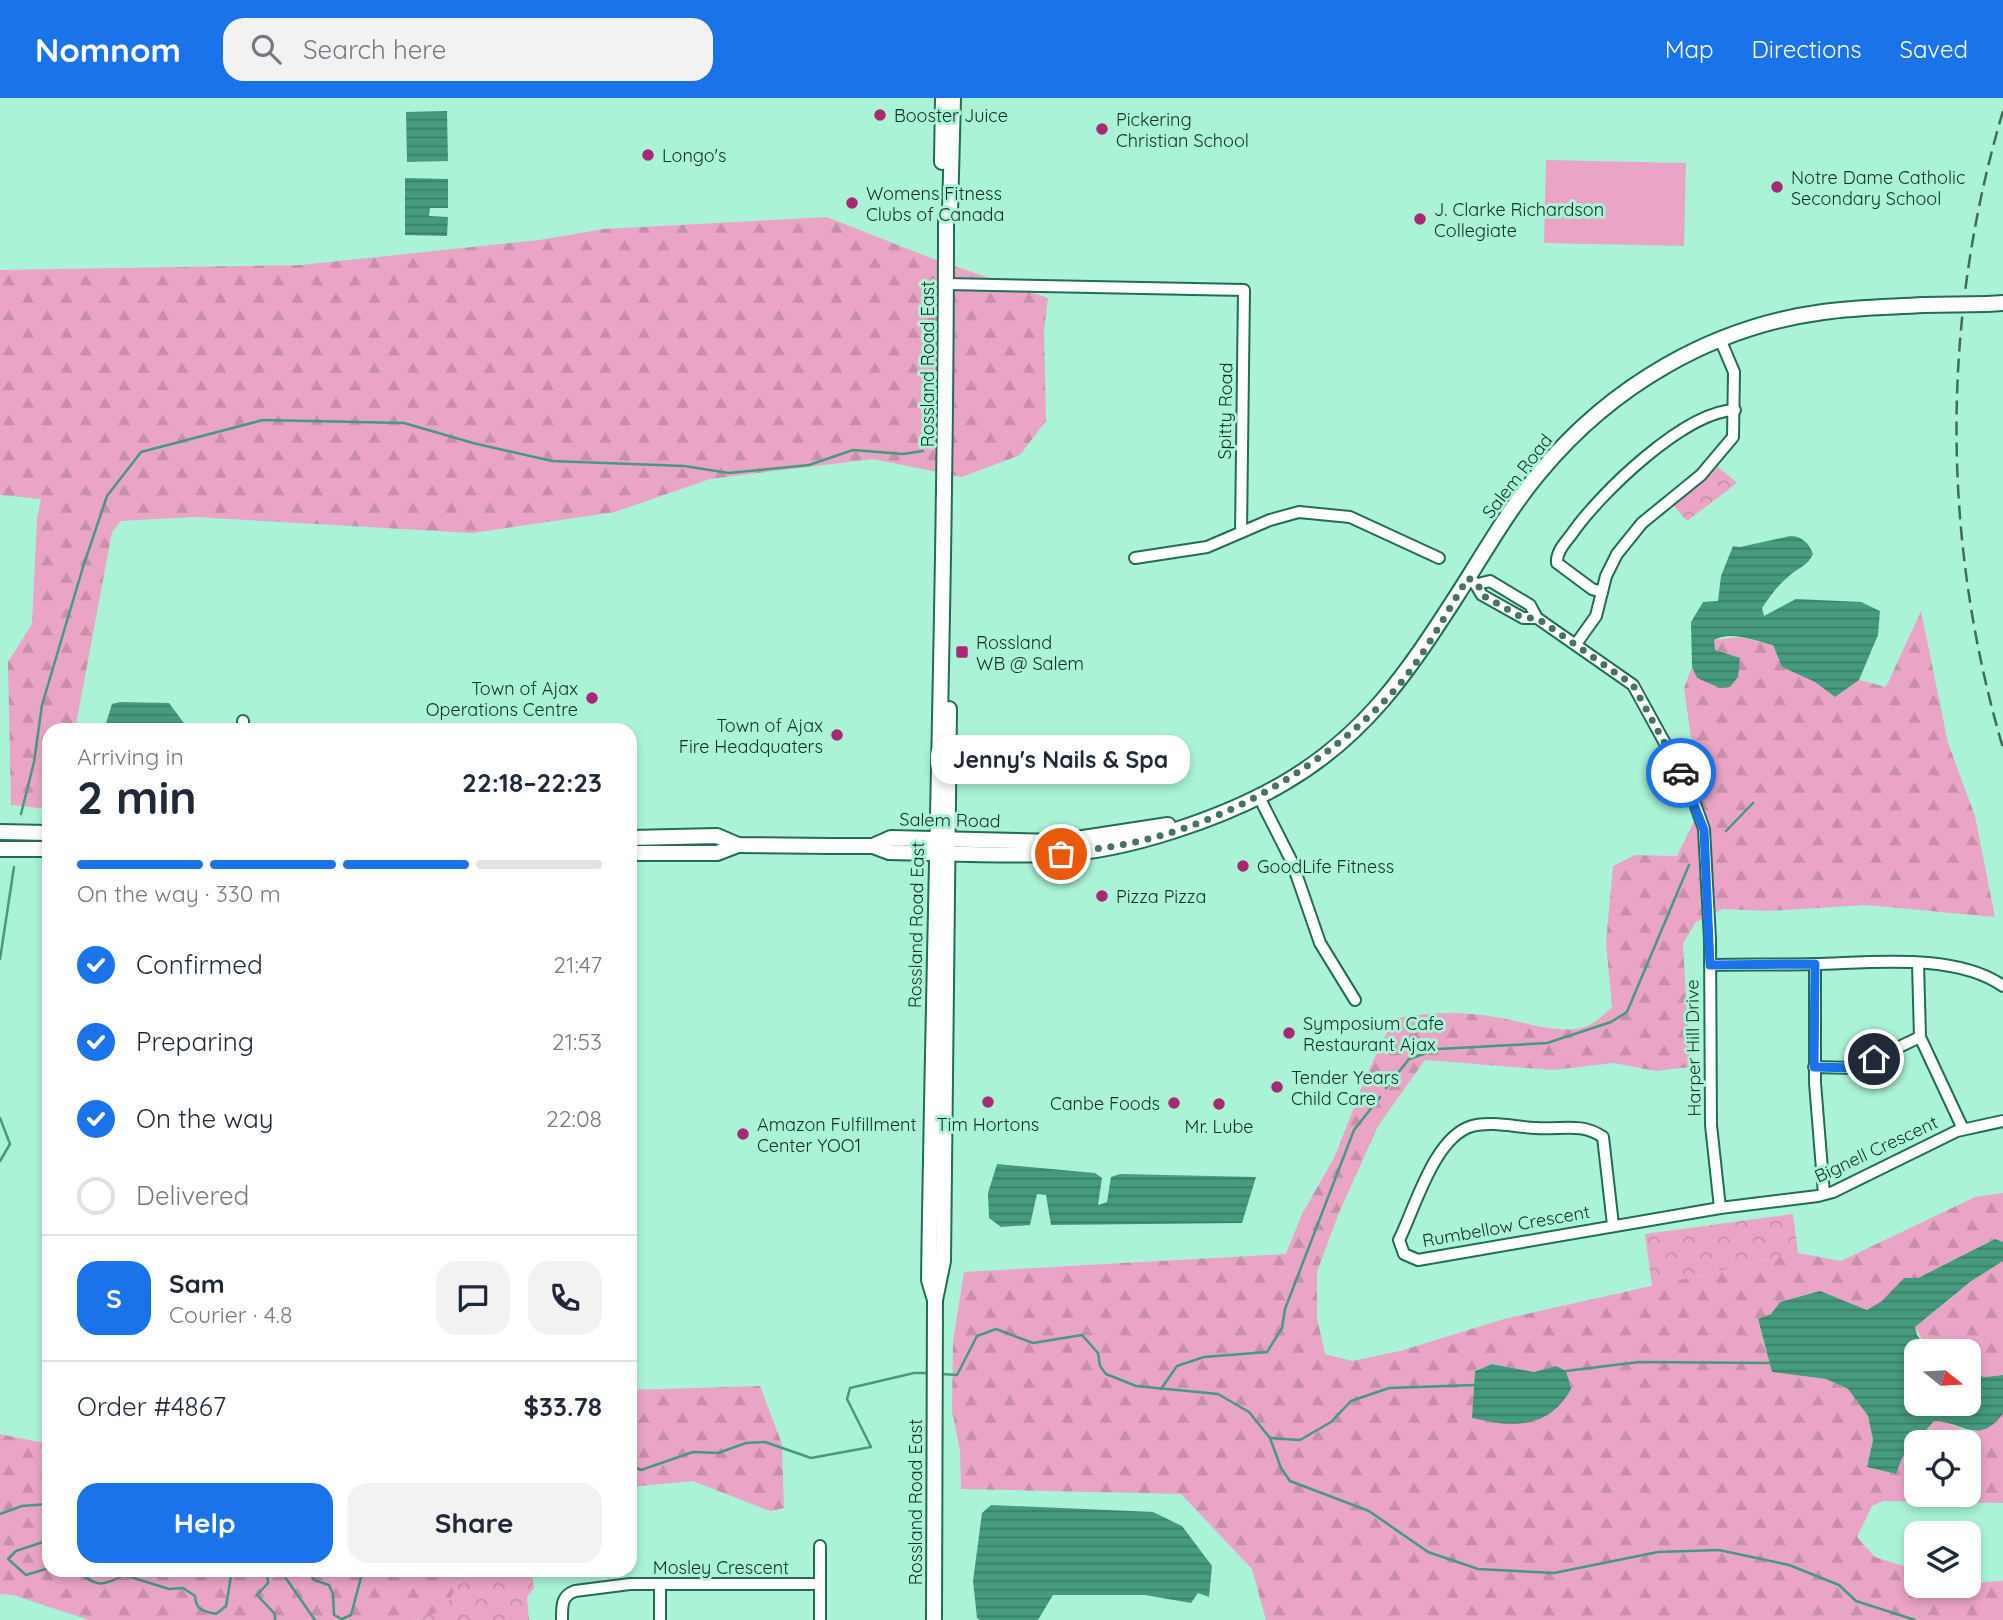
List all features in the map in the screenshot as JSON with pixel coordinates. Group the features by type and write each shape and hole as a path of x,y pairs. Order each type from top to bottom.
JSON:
{"main road":[{"name":"Rossland Road East","path":"943,98 941,215 946,220"},
{"name":"Rossland Road East","path":"934,1620 935,1300 943,1261 946,220 950,213 953,98"},
{"name":"Salem Road","path":"637,853 717,853 738,845 873,846 891,838 943,846 1061,854 1141,841 1194,823 1284,783 1336,746 1392,694 1473,581 1518,501 1575,434 1661,366 1720,339 1820,312 2003,303"},
{"path":"0,832 42,833"},
{"name":"Salem Road","path":"637,838 717,836 738,845"},
{"path":"0,849 42,849"}],"street":[{"name":"Spitty Road","path":"946,284 1244,290 1241,532"},
{"path":"1576,644 1596,616 1617,554 1642,523 1700,475 1730,441 1734,432 1734,372 1720,339"},
{"path":"1602,592 1592,589 1557,563 1558,554 1575,528 1613,485 1658,447 1722,410 1735,410"},
{"path":"1135,558 1207,547 1270,520 1299,512 1350,517 1439,558"},
{"name":"Harper Hill Drive","path":"1473,581 1482,595 1523,618 1537,618"},
{"name":"Harper Hill Drive","path":"1473,581 1495,583 1530,605 1537,618 1633,685 1689,787 1704,830 1710,965 1711,1125 1720,1208"},
{"path":"1258,795 1293,862 1320,943 1355,1000"},
{"path":"1710,965 1889,960 1987,974 2003,986"},
{"path":"1918,963 1920,1037 1963,1129"},
{"path":"1815,964 1814,1067 1824,1194"},
{"path":"1814,1067 1855,1068 1920,1037"},
{"name":"Bignell Crescent","path":"1720,1208 1824,1194 1963,1129 2003,1121"},
{"name":"Rumbellow Crescent","path":"1613,1226 1603,1137 1589,1127 1540,1129 1487,1124 1462,1130 1441,1150 1399,1240 1404,1254 1418,1260 1720,1208"},
{"path":"820,1546 820,1620"},
{"name":"Mosley Crescent","path":"562,1620 562,1601 567,1594 630,1584 820,1584"},
{"path":"660,1584 660,1620"}],"green space":[{"path":"1546,160 1686,163 1684,246 1544,243"},
{"path":"827,217 928,257 1048,298 1044,329 1046,421 1020,455 962,477 873,459 710,479 615,512 473,533 194,517 121,521 112,532 76,723 42,723 42,808 11,805 8,662 32,624 37,519 41,499 0,495 0,270 301,265 539,240 604,229"},
{"path":"1718,467 1737,483 1687,521 1673,505"},
{"path":"1921,611 1948,743 1975,816 1995,917 1866,905 1768,911 1723,909 1696,922 1683,943 1690,1067 1656,1071 1614,1063 1553,1070 1425,1060 1378,1126 1338,1215 1317,1272 1317,1318 1325,1354 1352,1361 1400,1351 1504,1319 1798,1253 1841,1261 1975,1197 2003,1193 2003,1242 1995,1239 1918,1278 1904,1278 1882,1302 1867,1310 1820,1291 1780,1302 1771,1314 1758,1320 1772,1372 1826,1379 1848,1389 1868,1416 1873,1440 1867,1467 1895,1474 1904,1456 1904,1501 1883,1501 1872,1506 1857,1537 1875,1557 1904,1566 1904,1598 1981,1598 1981,1582 2003,1581 2003,1620 1266,1620 1252,1569 1181,1494 961,1489 960,1450 952,1411 953,1341 964,1272 1286,1254 1301,1216 1335,1156 1367,1074 1393,1019 1457,1013 1565,1030 1591,1024 1612,1007 1606,942 1613,866 1635,855 1677,856 1701,807 1684,688 1692,667 1697,678 1740,659 1714,650 1714,640 1739,637 1773,645 1782,667 1816,682 1835,697 1859,680 1886,687","holes":["1493,1364 1534,1372 1556,1367 1473,1418 1475,1370"]},
{"path":"1793,1214 1798,1253 1652,1286 1645,1234"},
{"path":"2003,1261 2003,1375 1981,1376 1981,1339 1922,1339 1915,1327 1970,1282"},
{"path":"760,1386 782,1444 784,1508 770,1511 693,1481 637,1486 637,1390"},
{"path":"2003,1414 2003,1503 1981,1503 1981,1430 1977,1430"},
{"path":"1934,1421 1945,1422 1965,1430 1926,1430"},
{"path":"0,1434 42,1443 42,1577 462,1577 444,1611 412,1620 89,1620 13,1595 0,1594"},
{"path":"462,1577 532,1577 534,1588 527,1597 529,1620 412,1620 444,1610"}],"shaded area":[{"path":"447,111 448,161 407,162 406,112"},
{"path":"405,178 448,179 448,208 430,208 429,216 448,217 447,236 405,235"},
{"path":"1790,536 1804,541 1813,554 1774,591 1762,608 1764,616 1796,599 1861,602 1880,611 1878,635 1859,680 1835,697 1815,682 1782,667 1773,645 1728,636 1714,640 1715,650 1740,658 1738,677 1730,687 1720,688 1697,678 1692,667 1691,622 1703,602 1718,601 1721,576 1733,546 1740,547"},
{"path":"169,703 184,723 106,723 112,704"},
{"path":"997,1164 1095,1173 1102,1178 1098,1205 1107,1202 1111,1177 1120,1174 1256,1177 1242,1223 1051,1225 1046,1195 1037,1194 1030,1225 1001,1227 989,1218 988,1193"},
{"path":"1995,1239 2003,1242 2003,1261 1970,1282 1915,1327 1920,1339 1904,1339 1904,1416 1981,1416 1981,1376 2003,1375 2003,1414 1994,1424 1981,1430 1934,1421 1926,1430 1904,1430 1904,1456 1896,1474 1867,1467 1873,1440 1868,1416 1848,1389 1826,1379 1772,1372 1758,1319 1771,1314 1780,1302 1820,1291 1867,1310 1882,1301 1904,1278 1918,1278"},
{"path":"1492,1364 1534,1372 1556,1366 1566,1371 1571,1389 1552,1412 1529,1422 1516,1424 1472,1418 1475,1371"},
{"path":"991,1505 1153,1512 1182,1526 1212,1566 1209,1597 1198,1593 1191,1603 1145,1595 1053,1595 1038,1620 980,1620 977,1618 973,1581 982,1513"}],"waterway":[{"path":"21,814 34,762 42,705 83,567 107,496 141,452 263,420 404,423 473,443 552,461 684,466 729,473 809,465 853,450 903,454 923,451"},
{"path":"1726,831 1753,803"},
{"path":"1386,1088 1409,1059 1438,1049 1547,1043 1611,1022 1627,1012 1689,865"},
{"path":"0,959 14,867"},
{"path":"1161,1389 1177,1366 1204,1357 1267,1352 1282,1328 1285,1309 1354,1130 1380,1097"},
{"path":"0,1118 10,1144 0,1161"},
{"path":"941,1374 957,1375 977,1336 996,1329 1033,1343 1082,1335 1098,1353 1100,1366 1106,1374 1136,1386 1218,1394 1249,1412 1270,1438 1281,1468 1290,1481 1369,1511 1428,1552 1478,1569 1554,1573 1658,1552 1719,1550 1789,1565 1839,1585 1856,1601 1915,1620"},
{"path":"1566,1371 1639,1362 1770,1363"},
{"path":"637,1468 641,1470 693,1452 718,1453 746,1443 765,1442 811,1458 871,1447 847,1399 850,1388 914,1373 931,1373"},
{"path":"1270,1438 1300,1440 1331,1422 1351,1401 1389,1388 1475,1385"},
{"path":"0,1514 22,1506 42,1505"},
{"path":"42,1542 16,1551 8,1559 26,1575 42,1570"},
{"path":"85,1577 99,1583 120,1577"},
{"path":"130,1577 169,1589 183,1588 195,1596 201,1609 216,1614 226,1606 231,1577"},
{"path":"268,1577 268,1583 257,1595 275,1614 275,1620"},
{"path":"285,1577 315,1620"},
{"path":"312,1577 329,1585 333,1594 334,1615 342,1619 351,1615 361,1577"}],"railway":[{"path":"2003,111 1983,190 1968,269 1959,349 1956,429 1959,509 1968,589 1983,669 2003,748"}],"way so far":[{"path":"1061,854 1141,841 1194,823 1284,783 1336,746 1392,694 1468,578 1478,584 1482,595 1523,618 1537,618 1633,685 1681,773"}],"place":[{"name":"Booster Juice","path":"880,115"},
{"name":"Pickering Christian School","path":"1102,129"},
{"name":"Longo's","path":"648,155"},
{"name":"Notre Dame Catholic Secondary School","path":"1777,187"},
{"name":"Womens Fitness Clubs of Canada","path":"852,203"},
{"name":"J. Clarke Richardson Collegiate","path":"1420,219"},
{"name":"Rossland WB @ Salem","path":"962,652"},
{"name":"Town of Ajax Operations Centre","path":"592,698"},
{"name":"Town of Ajax Fire Headquaters","path":"837,735"},
{"name":"Jenny's Nails & Spa","path":"1061,854"},
{"name":"GoodLife Fitness","path":"1243,866"},
{"name":"Pizza Pizza","path":"1102,896"},
{"name":"Symposium Cafe Restaurant Ajax","path":"1289,1033"},
{"name":"Tender Years Child Care","path":"1277,1087"},
{"name":"Tim Hortons","path":"988,1102"},
{"name":"Canbe Foods","path":"1174,1103"},
{"name":"Mr. Lube","path":"1219,1104"},
{"name":"Amazon Fulfillment Center YOO1","path":"743,1134"}],"route":[{"path":"1681,773 1689,787 1704,830 1710,965 1815,964 1814,1067 1855,1068 1874,1059"}]}
